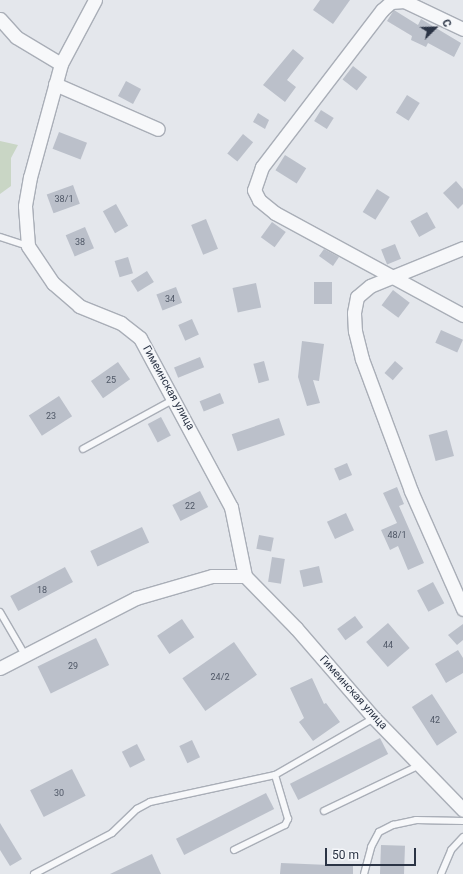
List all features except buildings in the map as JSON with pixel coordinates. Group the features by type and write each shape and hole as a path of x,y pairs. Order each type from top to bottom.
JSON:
{"street":[{"path":"28,246 25,206 30,177 55,84 61,64 95,0"},
{"path":"463,29 404,1 391,2 382,10 262,167 255,181 254,190 259,200 276,213 463,315"},
{"path":"0,19 16,37 61,64"},
{"path":"55,84 158,129"},
{"name":"Гимеинская улица","path":"28,246 53,283 79,306 121,323 140,338 175,399 231,507 245,576 296,628 374,718 463,810"},
{"path":"463,248 391,276 362,290 357,297 355,331 362,359 411,491 463,609"},
{"path":"0,668 136,598 212,576 245,576"}],"lane":[{"path":"0,237 28,246"},
{"path":"83,449 175,399"},
{"path":"0,612 25,655"},
{"path":"34,874 112,833 137,810 150,802 275,774 374,718"},
{"path":"324,811 420,765"},
{"path":"234,850 285,825 288,820 275,774"},
{"path":"364,874 371,847 379,832 394,825 416,820 463,821"},
{"path":"441,874 451,850 463,837"}],"green space":[{"path":"0,141 18,145 11,158 11,186 0,194"}]}
